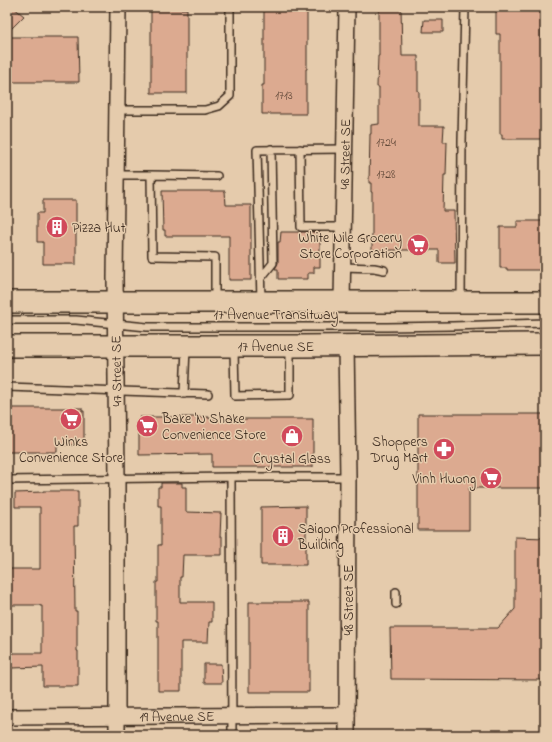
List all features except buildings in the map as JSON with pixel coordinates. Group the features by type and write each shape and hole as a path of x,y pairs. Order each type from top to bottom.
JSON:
{"main road":[{"path":"7,302 545,302"},
{"name":"17 Avenue SE","path":"7,346 545,344"}],"street":[{"name":"47 Street SE","path":"117,735 117,390 115,302 118,7"},
{"name":"48 Street SE","path":"342,302 346,7"},
{"name":"48 Street SE","path":"346,345 348,476 347,735"},
{"name":"19 Avenue SE","path":"7,717 347,715"}],"lane":[{"path":"117,110 205,110 219,106 230,96 230,7"},
{"path":"461,302 465,7"},
{"path":"261,278 273,263 271,149"},
{"path":"300,149 301,226 343,226"},
{"path":"261,302 257,150 344,149"},
{"path":"117,175 217,176"},
{"path":"151,175 152,256 215,257 215,302"},
{"path":"343,267 374,268 384,270"},
{"name":"17 Avenue Transitway","path":"7,320 76,320 147,327 387,327 545,323"},
{"path":"184,394 186,346"},
{"path":"234,346 235,396 290,395 290,346"},
{"path":"7,387 208,394"},
{"path":"7,480 348,476"},
{"path":"231,477 232,735"},
{"path":"396,592 396,604"}],"place":[{"name":"Pizza Hut","path":"57,227"},
{"name":"White Nile Grocery Store Corporation","path":"418,245"},
{"name":"Winks Convenience Store","path":"71,419"},
{"name":"Bake 'N Shake Convenience Store","path":"147,426"},
{"name":"Crystal Glass","path":"292,436"},
{"name":"Shoppers Drug Mart","path":"444,449"},
{"name":"Vinh Huong","path":"491,478"},
{"name":"Saigon Professional Building","path":"283,536"}]}
